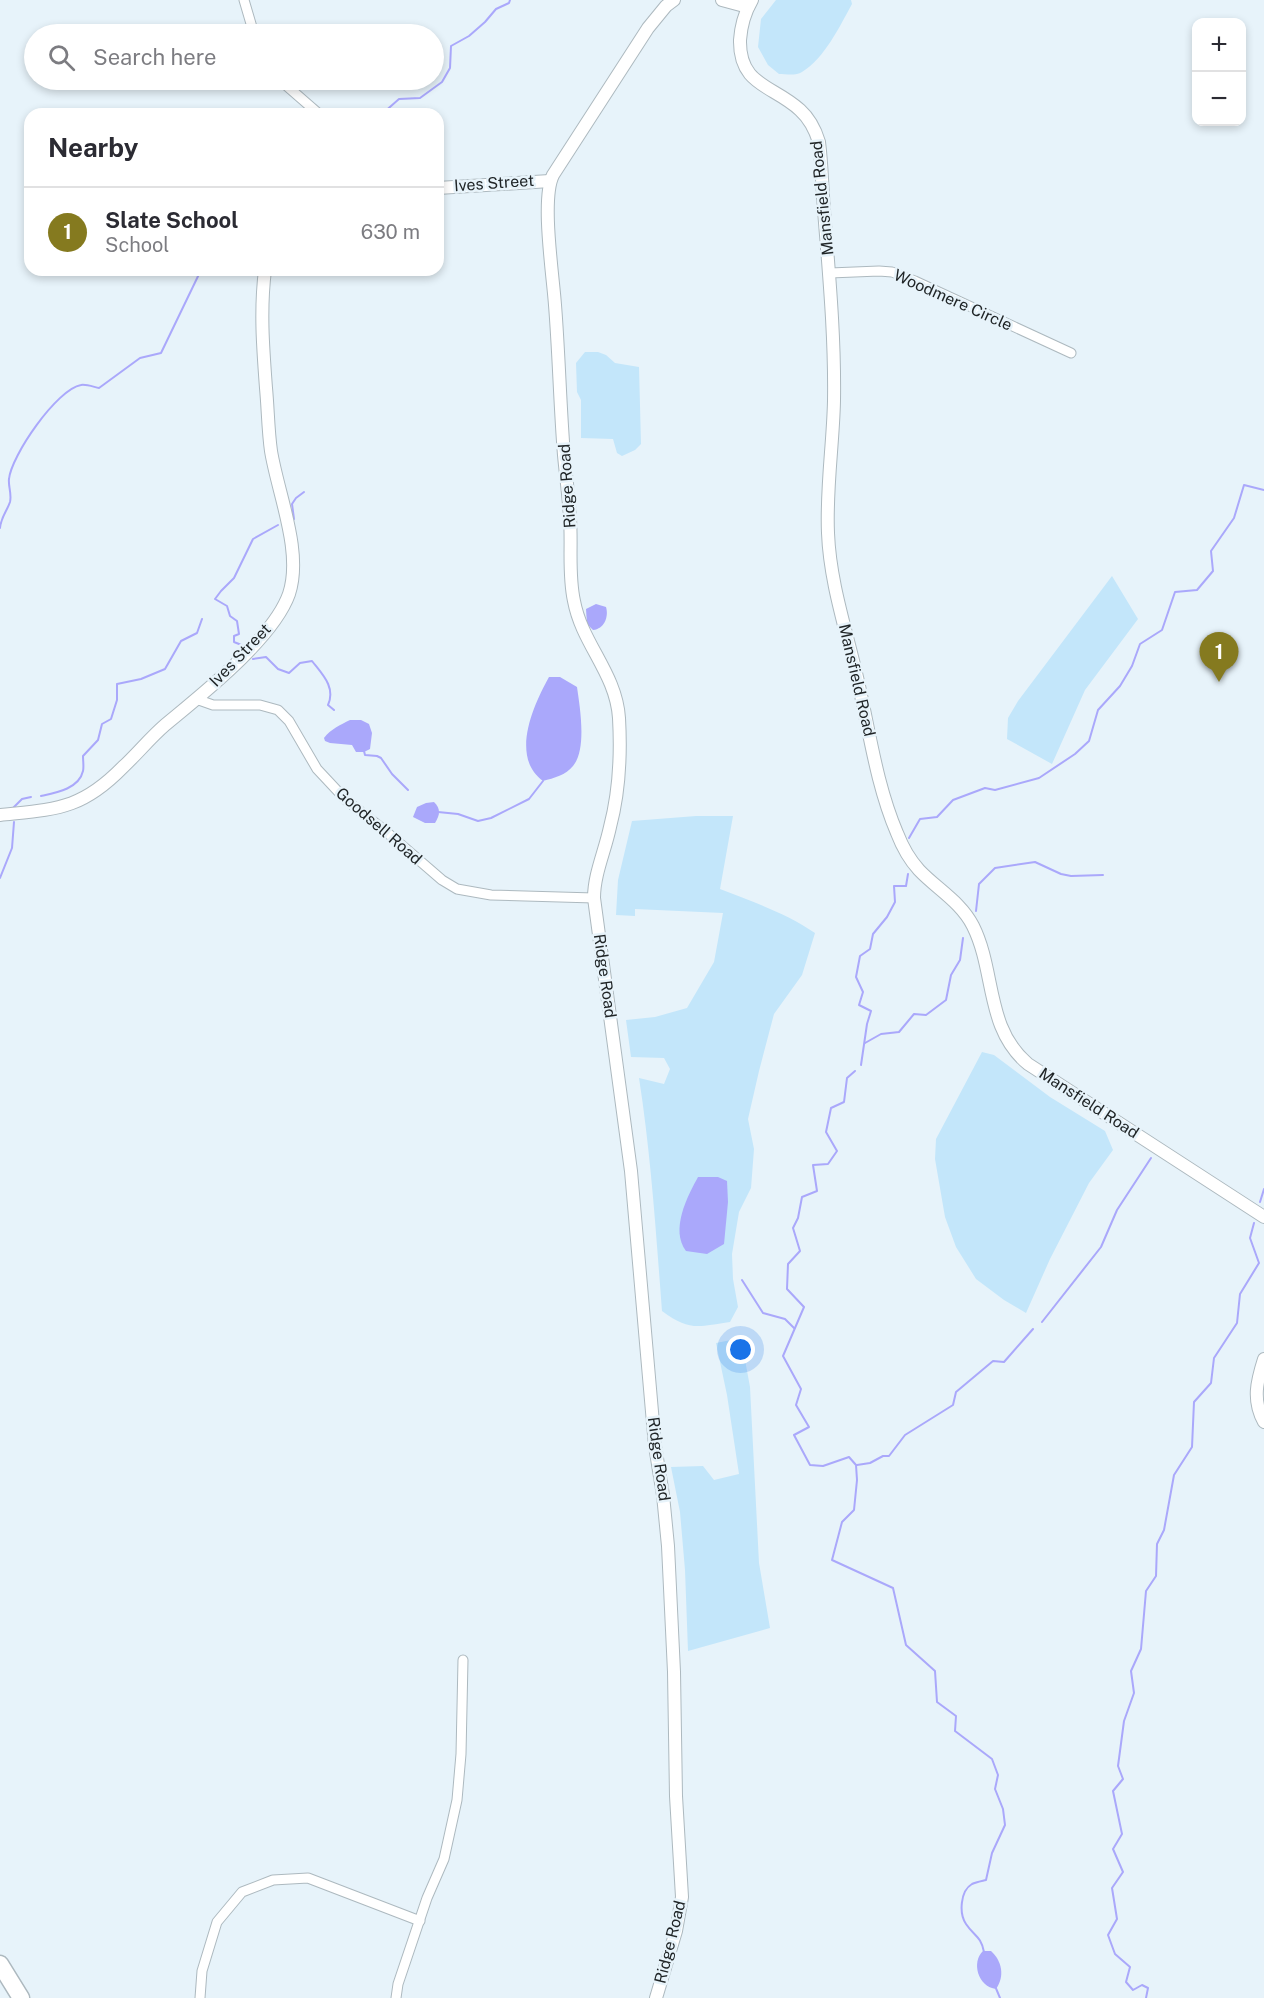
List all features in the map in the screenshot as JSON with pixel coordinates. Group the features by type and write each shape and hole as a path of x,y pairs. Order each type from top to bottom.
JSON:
{"highway":[{"path":"0,1964 21,1998"}],"street":[{"path":"244,0 251,24"},
{"name":"Ridge Road","path":"656,1998 676,1931 682,1898 676,1796 674,1672 668,1546 665,1504 653,1424 631,1171 594,898 597,873 614,807 619,721 612,685 582,629 573,598 570,519 548,191 550,181 648,28 674,0"},
{"path":"722,0 750,4"},
{"name":"Mansfield Road","path":"750,4 740,33 743,65 760,85 799,108 809,119 816,135 821,158 830,273 834,368 828,510 831,567 881,785 902,845 919,870 954,901 970,921 980,944 998,1019 1010,1046 1018,1056 1264,1217"},
{"path":"292,90 313,108"},
{"name":"Ives Street","path":"444,188 550,181"},
{"name":"Woodmere Circle","path":"830,273 866,270 892,272 915,280 1071,353"},
{"name":"Ives Street","path":"0,815 53,809 86,798 115,776 155,734 248,652 267,630 286,600 292,578 290,539 270,444 262,335 265,276"},
{"name":"Goodsell Road","path":"196,699 213,705 260,705 278,710 289,721 317,769 340,794 442,880 457,889 491,895 594,898"},
{"path":"1264,1359 1256,1387 1256,1400 1264,1422"},
{"path":"396,1998 398,1984 427,1898 444,1859 457,1800 464,1660"},
{"path":"200,1998 202,1971 217,1922 242,1892 273,1880 308,1878 420,1921"}],"shaded area":[{"path":"776,0 851,0 852,4 824,51 800,73 779,74 768,65 758,47 761,19"},
{"path":"585,352 598,352 606,355 615,363 639,367 641,444 635,450 622,456 617,453 613,439 581,438 581,400 577,392 576,363"},
{"path":"1112,576 1138,619 1085,690 1052,764 1007,739 1008,718 1018,701"},
{"path":"596,604 606,607 607,615 603,625 593,630 587,624 586,609"},
{"path":"549,677 560,677 577,687 581,739 580,749 573,766 563,774 543,781 533,771 526,745 531,716"},
{"path":"350,720 361,720 369,724 372,733 370,749 356,752 352,745 325,741 324,738 330,732"},
{"path":"434,802 439,812 435,823 425,823 413,817 417,807"},
{"path":"696,816 733,816 720,889 781,914 815,933 802,975 774,1014 748,1119 754,1149 751,1188 739,1212 732,1254 733,1279 738,1307 730,1322 701,1326 679,1322 662,1311 650,1165 639,1078 664,1084 670,1069 664,1058 631,1057 626,1020 655,1017 687,1008 714,962 723,913 635,909 635,916 616,915 618,880 632,821"},
{"path":"982,1052 994,1055 1050,1097 1105,1131 1113,1150 1089,1183 1050,1259 1026,1313 976,1279 956,1247 945,1217 935,1159 936,1139"},
{"path":"698,1177 718,1177 727,1181 728,1202 724,1244 707,1254 686,1251 681,1243 682,1214"},
{"path":"741,1338 750,1387 759,1563 770,1628 688,1651 680,1512 671,1467 703,1466 714,1480 739,1474 727,1395 716,1343"},
{"path":"983,1951 991,1951 1000,1964 1001,1979 996,1989 985,1984 978,1973 977,1961"}],"waterway":[{"path":"444,78 450,68 451,46 469,36 496,9 509,3 510,0"},
{"path":"389,108 399,99 420,98 431,90"},
{"path":"0,528 10,502 9,482 12,469 26,440 48,410 71,389 81,385 99,388 140,358 161,353 198,276"},
{"path":"909,838 920,819 937,817 953,800 985,788 995,790 1039,778 1075,754 1089,741 1098,710 1120,686 1132,666 1140,644 1162,630 1175,592 1197,590 1213,571 1211,551 1234,518 1244,485 1264,490"},
{"path":"292,520 294,519 292,504 304,492"},
{"path":"244,646 234,642 234,636 239,634 237,621 230,616 227,606 215,599 234,578 253,539 278,525"},
{"path":"41,796 66,789 81,777 83,756 98,740 102,724 111,719 117,700 117,684 141,679 165,669 181,641 197,633 202,619"},
{"path":"253,659 266,657 278,669 289,673 300,663 312,661 327,681 330,692 328,705 334,710"},
{"path":"364,751 365,755 381,758 392,774 408,790"},
{"path":"438,812 458,814 478,821 491,818 529,799 543,781"},
{"path":"13,808 22,799 31,797"},
{"path":"0,878 12,848 14,822"},
{"path":"976,911 979,884 995,868 1035,862 1071,876 1103,875"},
{"path":"861,1065 871,1011 859,1005 863,992 856,977 860,956 870,949 873,934 887,917 895,902 894,886 906,886 908,874"},
{"path":"865,1043 881,1034 899,1032 914,1014 926,1015 946,1000 951,975 960,960 963,938"},
{"path":"855,1071 847,1078 844,1102 831,1108 826,1132 837,1151 828,1164 813,1165 817,1191 802,1197 798,1218 793,1228 800,1251 788,1264 787,1289 804,1307 783,1356 801,1389 796,1405 809,1427 794,1435 810,1465 823,1466 849,1457 856,1465 854,1510 842,1522 832,1560 893,1588 906,1645 935,1671 937,1702 956,1716 955,1731 992,1759 998,1775 995,1789 1003,1809 1005,1825 992,1853 986,1880 968,1887 962,1903 964,1920 979,1939 984,1952"},
{"path":"1042,1322 1101,1247 1117,1210 1151,1158"},
{"path":"1260,1202 1264,1189"},
{"path":"1146,1998 1148,1988 1142,1985 1133,1990 1126,1982 1130,1967 1115,1954 1108,1935 1117,1919 1112,1888 1123,1872 1113,1849 1122,1834 1113,1791 1123,1779 1118,1766 1124,1721 1134,1693 1131,1671 1141,1649 1146,1591 1156,1576 1157,1544 1164,1530 1174,1475 1192,1447 1194,1402 1211,1383 1214,1358 1237,1323 1240,1294 1259,1263 1250,1238 1254,1223"},
{"path":"742,1280 763,1313 785,1319 794,1328"},
{"path":"857,1465 889,1456 905,1435 953,1405 956,1392 993,1361 1004,1362 1033,1329"},
{"path":"995,1986 1000,1998"}],"place":[{"name":"Slate School","path":"1219,682"}]}
